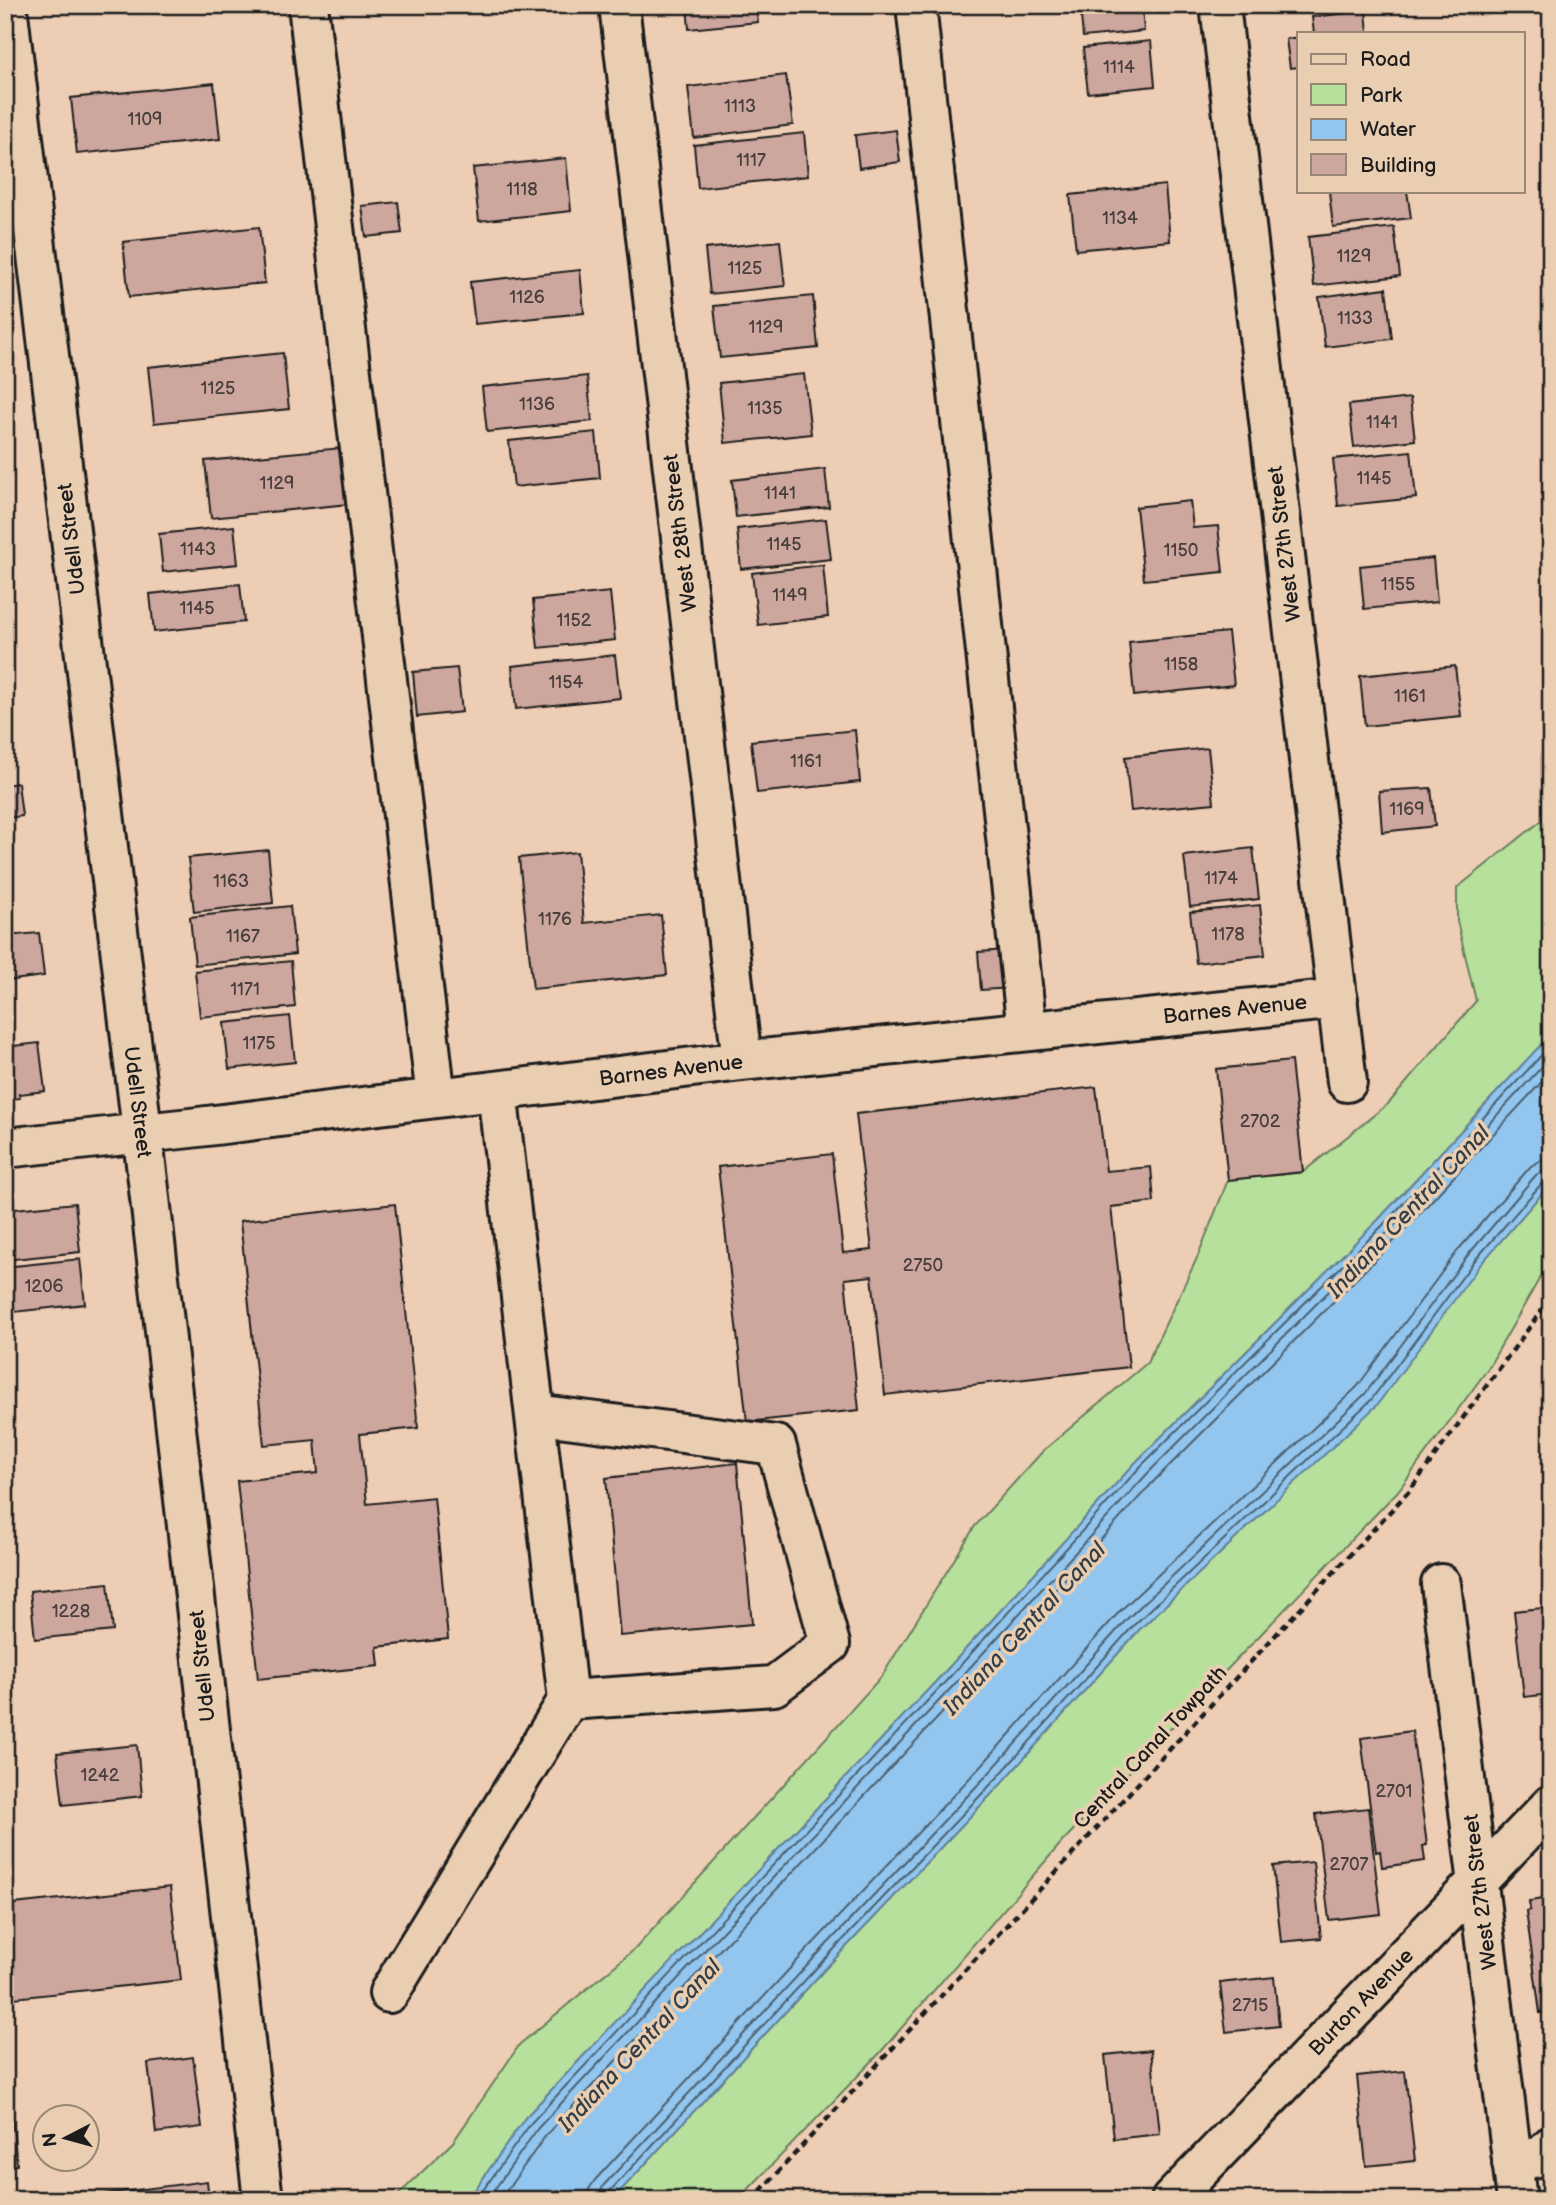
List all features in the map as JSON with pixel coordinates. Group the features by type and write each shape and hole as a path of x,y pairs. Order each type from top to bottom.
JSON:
{"street":[{"name":"Udell Street","path":"7,5 141,1134 263,2200"},
{"path":"308,5 436,1098"},
{"name":"West 28th Street","path":"619,5 742,1061"},
{"path":"916,5 1027,1031"},
{"name":"West 27th Street","path":"1220,5 1347,1082"},
{"name":"Barnes Avenue","path":"5,1148 742,1061 1338,999"},
{"path":"389,1993 568,1700 497,1091"},
{"path":"534,1414 776,1445 830,1644 774,1686 568,1700"},
{"name":"West 27th Street","path":"1441,1584 1479,1880 1514,2190"},
{"name":"Burton Avenue","path":"1171,2200 1551,1805"},
{"path":"1514,2190 1551,2146"}],"path":[{"name":"Central Canal Towpath","path":"752,2200 1410,1490 1551,1298"}],"green space":[{"path":"1551,813 1551,1034 1378,1220 1136,1462 942,1675 525,2118 468,2200 393,2200 453,2142 520,2044 635,1949 882,1676 975,1526 1043,1451 1147,1363 1197,1258 1228,1180 1303,1172 1389,1103 1476,1001 1457,921 1457,888"},
{"path":"1551,1183 1551,1266 1541,1276 1487,1370 1398,1491 1062,1842 879,2054 738,2200 612,2200 826,1968 1002,1783 1139,1630 1267,1509"}],"water":[{"name":"Indiana Central Canal","path":"1551,1034 1551,1183 1480,1265 1377,1405 1139,1630 1002,1783 826,1968 612,2200 468,2200 525,2118 942,1675 1136,1462 1378,1220"}],"building":[{"path":"687,5 756,5 758,22 689,29"},
{"path":"1080,5 1142,5 1144,31 1083,37"},
{"path":"1366,11 1368,32 1314,32 1312,17"},
{"path":"1297,37 1297,67 1290,68 1286,39"},
{"path":"1151,41 1155,86 1088,93 1083,48"},
{"path":"786,75 793,125 694,138 688,87"},
{"path":"214,83 220,139 77,154 71,98"},
{"path":"896,130 900,162 859,168 855,135"},
{"path":"804,133 808,176 698,188 694,145"},
{"path":"566,158 571,211 479,221 473,168"},
{"path":"1165,185 1170,241 1076,250 1070,195"},
{"path":"1329,192 1407,192 1411,218 1333,227"},
{"path":"398,202 402,233 366,237 362,206"},
{"path":"259,227 265,283 129,297 123,242"},
{"path":"1394,227 1400,276 1314,286 1308,237"},
{"path":"780,241 785,286 710,294 705,249"},
{"path":"580,270 584,313 475,324 470,282"},
{"path":"1386,288 1392,339 1325,347 1319,297"},
{"path":"813,296 818,348 720,358 714,306"},
{"path":"283,353 289,409 154,423 148,367"},
{"path":"804,374 811,434 725,443 719,383"},
{"path":"587,376 592,421 487,432 482,387"},
{"path":"1410,398 1415,440 1354,447 1349,405"},
{"path":"596,432 600,478 514,487 509,441"},
{"path":"342,448 348,504 211,518 205,461"},
{"path":"1411,451 1416,498 1338,506 1333,459"},
{"path":"825,469 829,507 736,517 732,480"},
{"path":"1190,501 1193,528 1218,526 1223,572 1144,580 1136,507"},
{"path":"826,519 831,559 741,569 737,529"},
{"path":"234,526 238,564 163,572 159,534"},
{"path":"1433,558 1437,602 1364,609 1360,566"},
{"path":"823,565 828,617 758,625 752,573"},
{"path":"240,584 244,622 154,632 150,594"},
{"path":"610,592 615,640 538,648 533,600"},
{"path":"1228,632 1234,685 1134,696 1129,642"},
{"path":"615,655 620,698 516,709 512,666"},
{"path":"1455,666 1461,716 1365,726 1360,676"},
{"path":"457,668 462,712 417,717 413,672"},
{"path":"855,730 860,782 757,793 751,741"},
{"path":"1208,748 1214,803 1131,811 1125,757"},
{"path":"18,783 22,816 5,818 5,785"},
{"path":"1431,788 1435,826 1382,832 1379,791"},
{"path":"1253,848 1259,899 1190,907 1184,856"},
{"path":"268,850 273,903 194,912 188,858"},
{"path":"577,852 584,923 661,915 667,975 533,989 519,858"},
{"path":"1260,905 1265,955 1196,963 1190,912"},
{"path":"290,906 295,954 195,965 190,917"},
{"path":"39,933 44,976 5,981 5,936"},
{"path":"1008,950 1011,988 981,990 978,952"},
{"path":"291,961 295,1007 200,1017 195,971"},
{"path":"290,1016 295,1062 229,1069 224,1023"},
{"path":"39,1043 45,1091 19,1094 20,1098 5,1100 5,1047"},
{"path":"1291,1061 1303,1172 1228,1180 1216,1069"},
{"path":"1096,1087 1106,1171 1151,1167 1154,1202 1111,1207 1129,1367 885,1395 872,1276 845,1279 859,1410 747,1422 718,1167 832,1154 843,1253 872,1250 856,1114"},
{"path":"75,1203 80,1252 5,1260 5,1210"},
{"path":"395,1204 418,1428 360,1434 367,1504 434,1497 448,1639 377,1647 379,1666 258,1679 237,1481 318,1473 315,1440 264,1445 240,1221"},
{"path":"80,1259 85,1304 5,1313 5,1267"},
{"path":"737,1463 752,1624 620,1636 606,1478"},
{"path":"108,1583 113,1631 35,1639 30,1591"},
{"path":"1551,1607 1551,1694 1524,1697 1514,1611"},
{"path":"1412,1731 1427,1845 1423,1846 1425,1861 1382,1867 1380,1851 1376,1852 1361,1738"},
{"path":"137,1745 142,1796 63,1805 57,1753"},
{"path":"1368,1808 1381,1914 1329,1920 1316,1814"},
{"path":"1313,1862 1321,1938 1281,1942 1273,1866"},
{"path":"170,1887 181,1980 5,1999 5,1905"},
{"path":"1551,1898 1551,2011 1540,2013 1526,1911 1530,1910 1529,1901"},
{"path":"1274,1977 1279,2026 1226,2032 1220,1983"},
{"path":"1151,2050 1160,2134 1114,2139 1105,2055"},
{"path":"193,2057 202,2127 156,2133 148,2063"},
{"path":"1405,2071 1415,2161 1366,2166 1357,2076"},
{"path":"5,2079 8,2079 17,2165 5,2167"},
{"path":"207,2181 209,2200 56,2200"}]}
